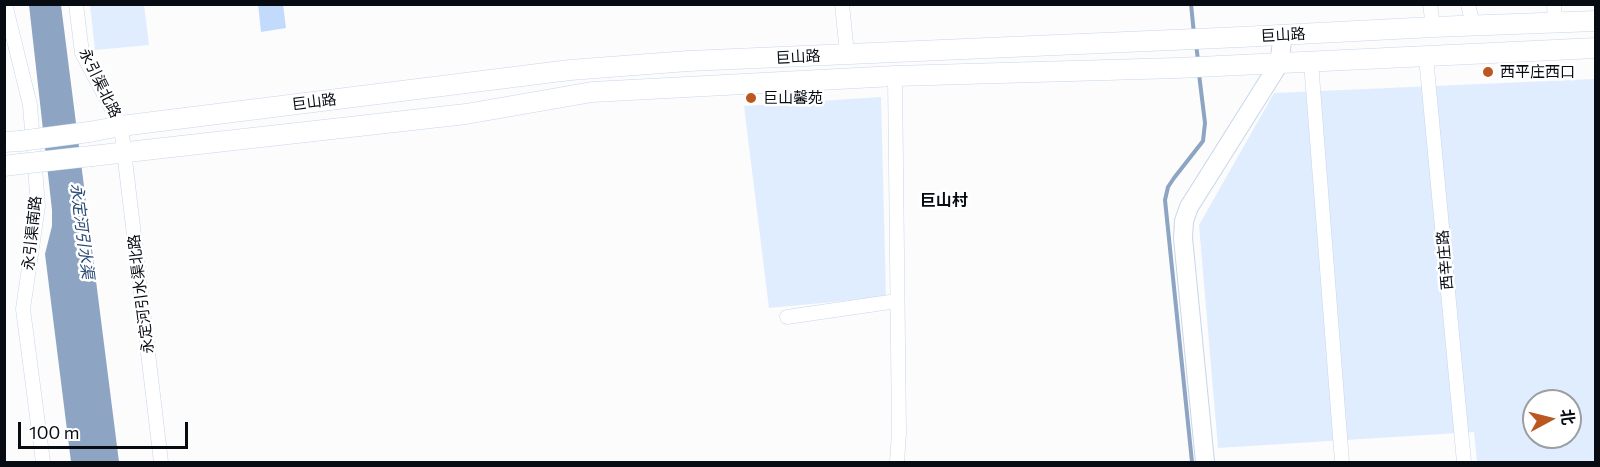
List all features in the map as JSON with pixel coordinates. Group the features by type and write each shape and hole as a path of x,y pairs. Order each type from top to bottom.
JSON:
{"main road":[{"name":"巨山路","path":"12,141 570,70 688,61 1473,26 1554,14 1596,21"},
{"name":"巨山路","path":"13,165 466,114 592,92 895,76 1279,64 1596,48"}],"street":[{"name":"永引渠南路","path":"5,4 30,105 38,206 23,309 43,462"},
{"name":"永引渠北路","path":"76,4 82,53 121,126"},
{"path":"842,4 847,54"},
{"path":"1430,4 1433,27"},
{"path":"1468,4 1473,26"},
{"path":"1205,462 1183,238 1184,221 1189,207 1279,64 1283,35"},
{"name":"西辛庄路","path":"1426,57 1464,462"},
{"path":"1311,62 1342,462"},
{"path":"895,76 899,433 897,462"},
{"name":"永定河引水渠北路","path":"121,126 161,462"},
{"path":"787,317 897,301"}],"shaded area":[{"path":"90,5 144,5 149,45 95,50"},
{"path":"1595,79 1595,462 1477,462 1474,432 1218,448 1199,225 1274,93"},
{"path":"881,97 886,297 769,308 744,106"}],"water":[{"name":"永定河引水渠","path":"29,5 61,5 119,462 71,462 45,254 52,226 52,210"}],"building":[{"path":"258,4 283,4 286,28 261,32"}],"waterway":[{"path":"1191,4 1194,34"},
{"path":"1196,44 1198,60"},
{"path":"1192,462 1165,200 1168,187 1203,141 1205,123 1199,74"}],"place":[{"name":"西平庄西口","path":"1488,72"},
{"name":"巨山馨苑","path":"751,98"}],"district":[{"name":"巨山村","path":"944,201"}]}
